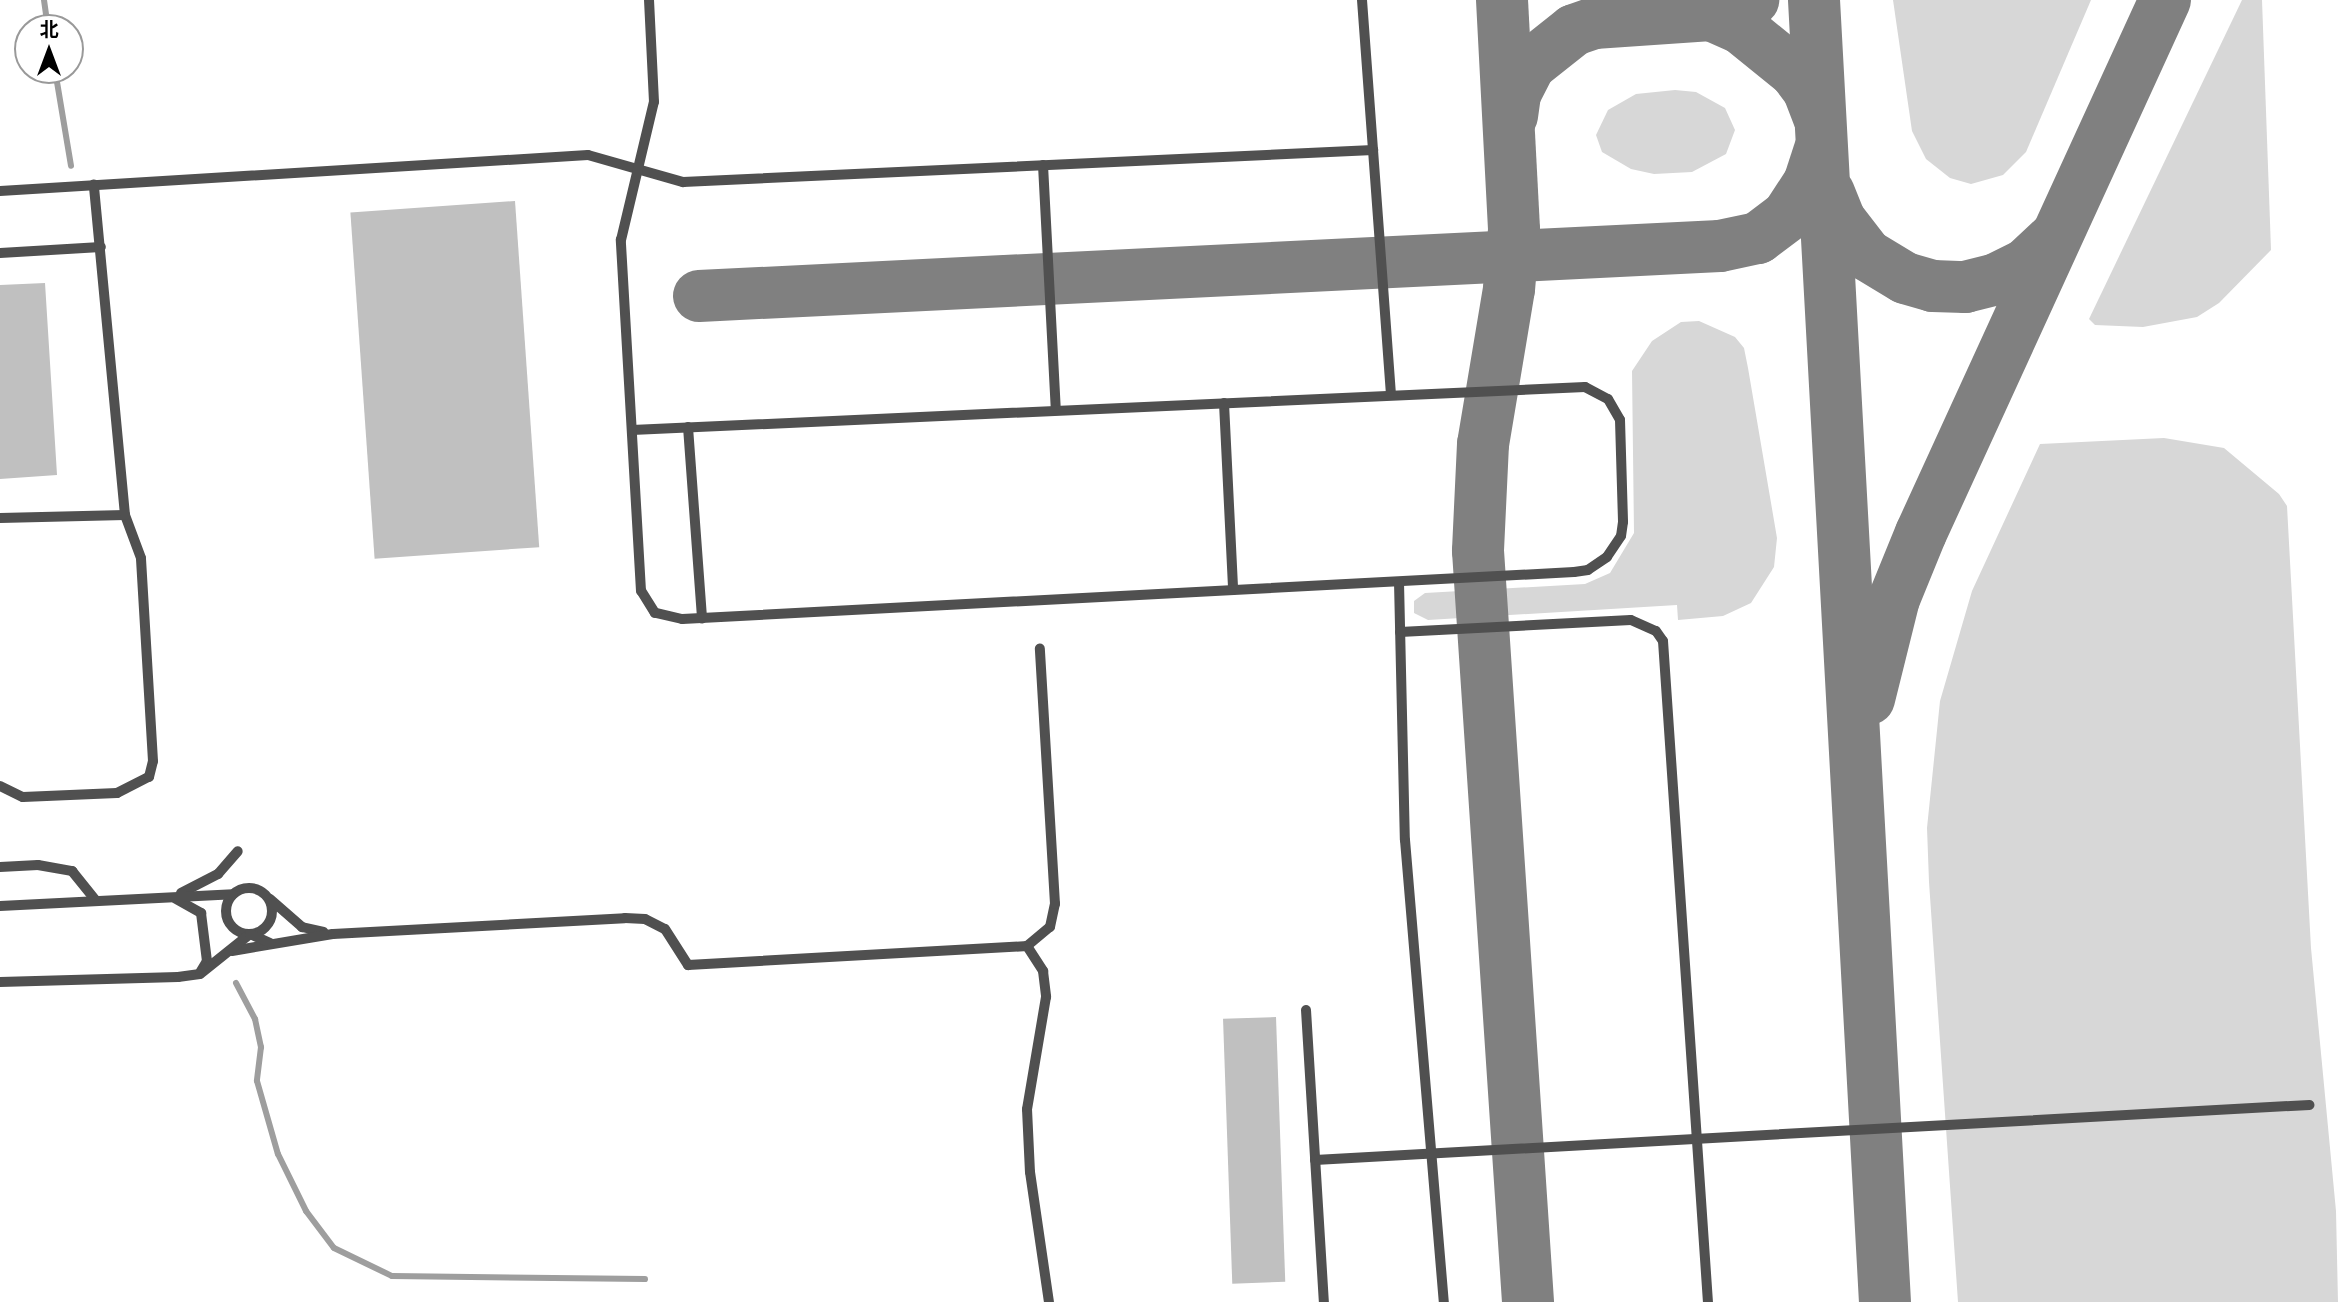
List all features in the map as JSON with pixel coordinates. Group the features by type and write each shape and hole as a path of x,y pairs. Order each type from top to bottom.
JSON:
{"lane":[{"path":"632,430 1585,387 1608,399 1623,432 1621,536 1598,565 1574,572 668,619 646,605 641,591 621,240 654,102 649,0"},
{"path":"1362,0 1391,395"},
{"path":"0,191 588,155 684,182 1373,150"},
{"path":"1043,165 1056,410"},
{"path":"0,786 23,797 117,793 149,777 153,761 141,558 125,515 94,184"},
{"path":"0,253 101,247"},
{"path":"1224,403 1233,590"},
{"path":"688,427 702,618"},
{"path":"0,518 125,515"},
{"path":"1399,582 1405,841 1444,1302"},
{"path":"1400,632 1631,620 1656,631 1663,641 1708,1302"},
{"path":"232,951 332,934 645,919 665,929 688,965 1027,946 1050,928 1055,904 1040,648"},
{"path":"169,897 218,874 238,851"},
{"path":"0,867 38,865 72,871 96,901"},
{"path":"0,905 233,894 247,888 267,896 302,928 332,934"},
{"path":"233,894 226,916 235,929 270,943"},
{"path":"0,982 200,974 250,934 269,924 272,909 267,896"},
{"path":"169,897 188,903 201,913 206,961 200,974"},
{"path":"1027,946 1043,971 1046,997 1027,1109 1030,1172 1049,1302"},
{"path":"1306,1010 1324,1302"},
{"path":"1315,1160 2309,1105"}],"shaded area":[{"path":"1893,0 2091,0 2026,152 2003,175 1971,184 1950,178 1926,159 1912,131"},
{"path":"2242,0 2262,0 2271,250 2219,303 2197,317 2143,327 2095,325 2089,319"},
{"path":"1675,90 1696,92 1725,108 1735,130 1726,154 1692,172 1654,174 1631,169 1602,152 1596,135 1608,110 1636,94"},
{"path":"1699,321 1735,337 1744,348 1748,368 1777,538 1774,567 1751,603 1723,616 1678,620 1677,605 1428,620 1414,613 1414,601 1425,593 1585,584 1610,573 1634,533 1632,371 1652,341 1681,322"},
{"path":"2164,438 2224,448 2279,494 2287,506 2311,948 2336,1211 2338,1302 1958,1302 1927,828 1940,701 1972,591 2040,444"}],"building":[{"path":"515,201 539,547 375,559 350,213"},
{"path":"45,283 57,475 0,479 0,285"},
{"path":"1276,1017 1285,1282 1232,1284 1223,1019"}],"waterway":[{"path":"44,0 46,14"},
{"path":"57,84 71,166"},
{"path":"236,983 255,1019 261,1047 257,1081 278,1154 306,1211 334,1248 392,1276 645,1279"}],"taxiway":[{"path":"1502,0 1514,230 1509,289 1483,444 1478,551 1528,1302"},
{"path":"1512,116 1515,94 1530,65 1574,30 1594,23 1711,15 1753,0"},
{"path":"1814,0 1885,1302"},
{"path":"1869,699 1894,599 1921,533 2165,0"},
{"path":"1711,15 1742,29 1795,72 1808,89 1819,117"},
{"path":"699,296 1720,246 1758,238 1788,215 1809,183 1820,150"},
{"path":"1829,193 1840,220 1867,255 1905,278 1933,286 1965,287 1996,279 2025,265 2054,238"}]}
